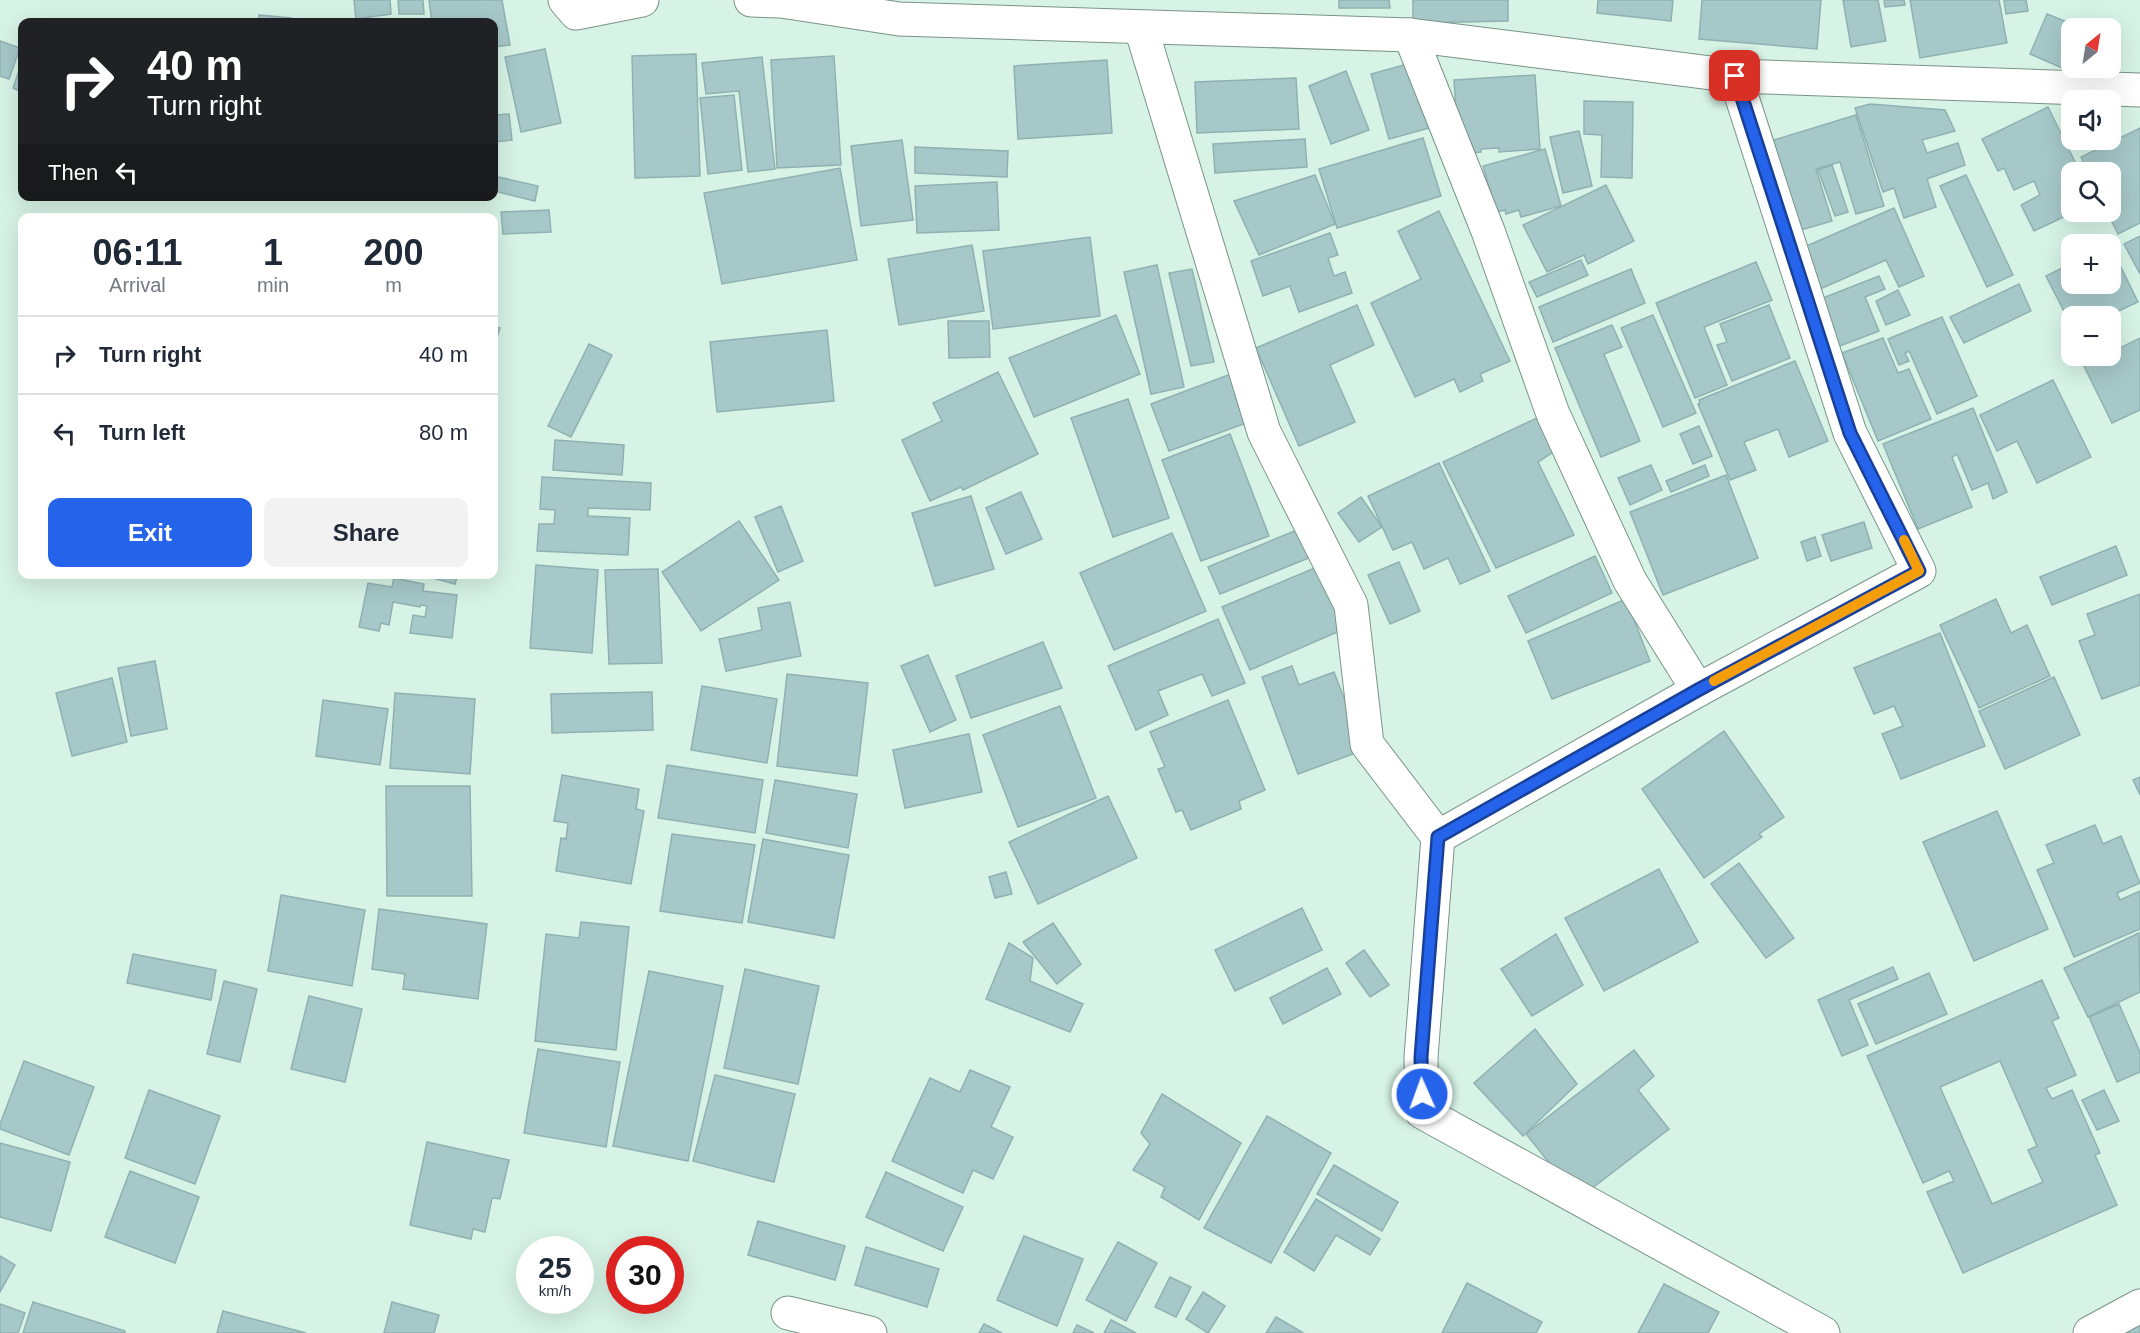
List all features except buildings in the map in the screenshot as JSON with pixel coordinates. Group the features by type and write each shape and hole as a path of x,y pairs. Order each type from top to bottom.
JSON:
{"street":[{"path":"565,0 576,13 642,0"},
{"path":"751,0 781,1 899,19 1410,35 1735,76 2140,90"},
{"path":"1141,28 1264,432 1351,605 1367,744 1438,837 1421,1057 1422,1112 1823,1333"},
{"path":"1410,35 1488,231 1553,414 1630,581 1698,690"},
{"path":"1438,837 1698,690 1919,571 1850,433 1735,76"},
{"path":"2090,1333 2140,1306"},
{"path":"788,1313 870,1333"}],"slow traffic":[{"path":"1714,681 1919,571 1904,540"}],"route":[{"path":"1422,1094 1421,1057 1438,837 1698,690 1919,571 1850,433 1735,76"}]}
